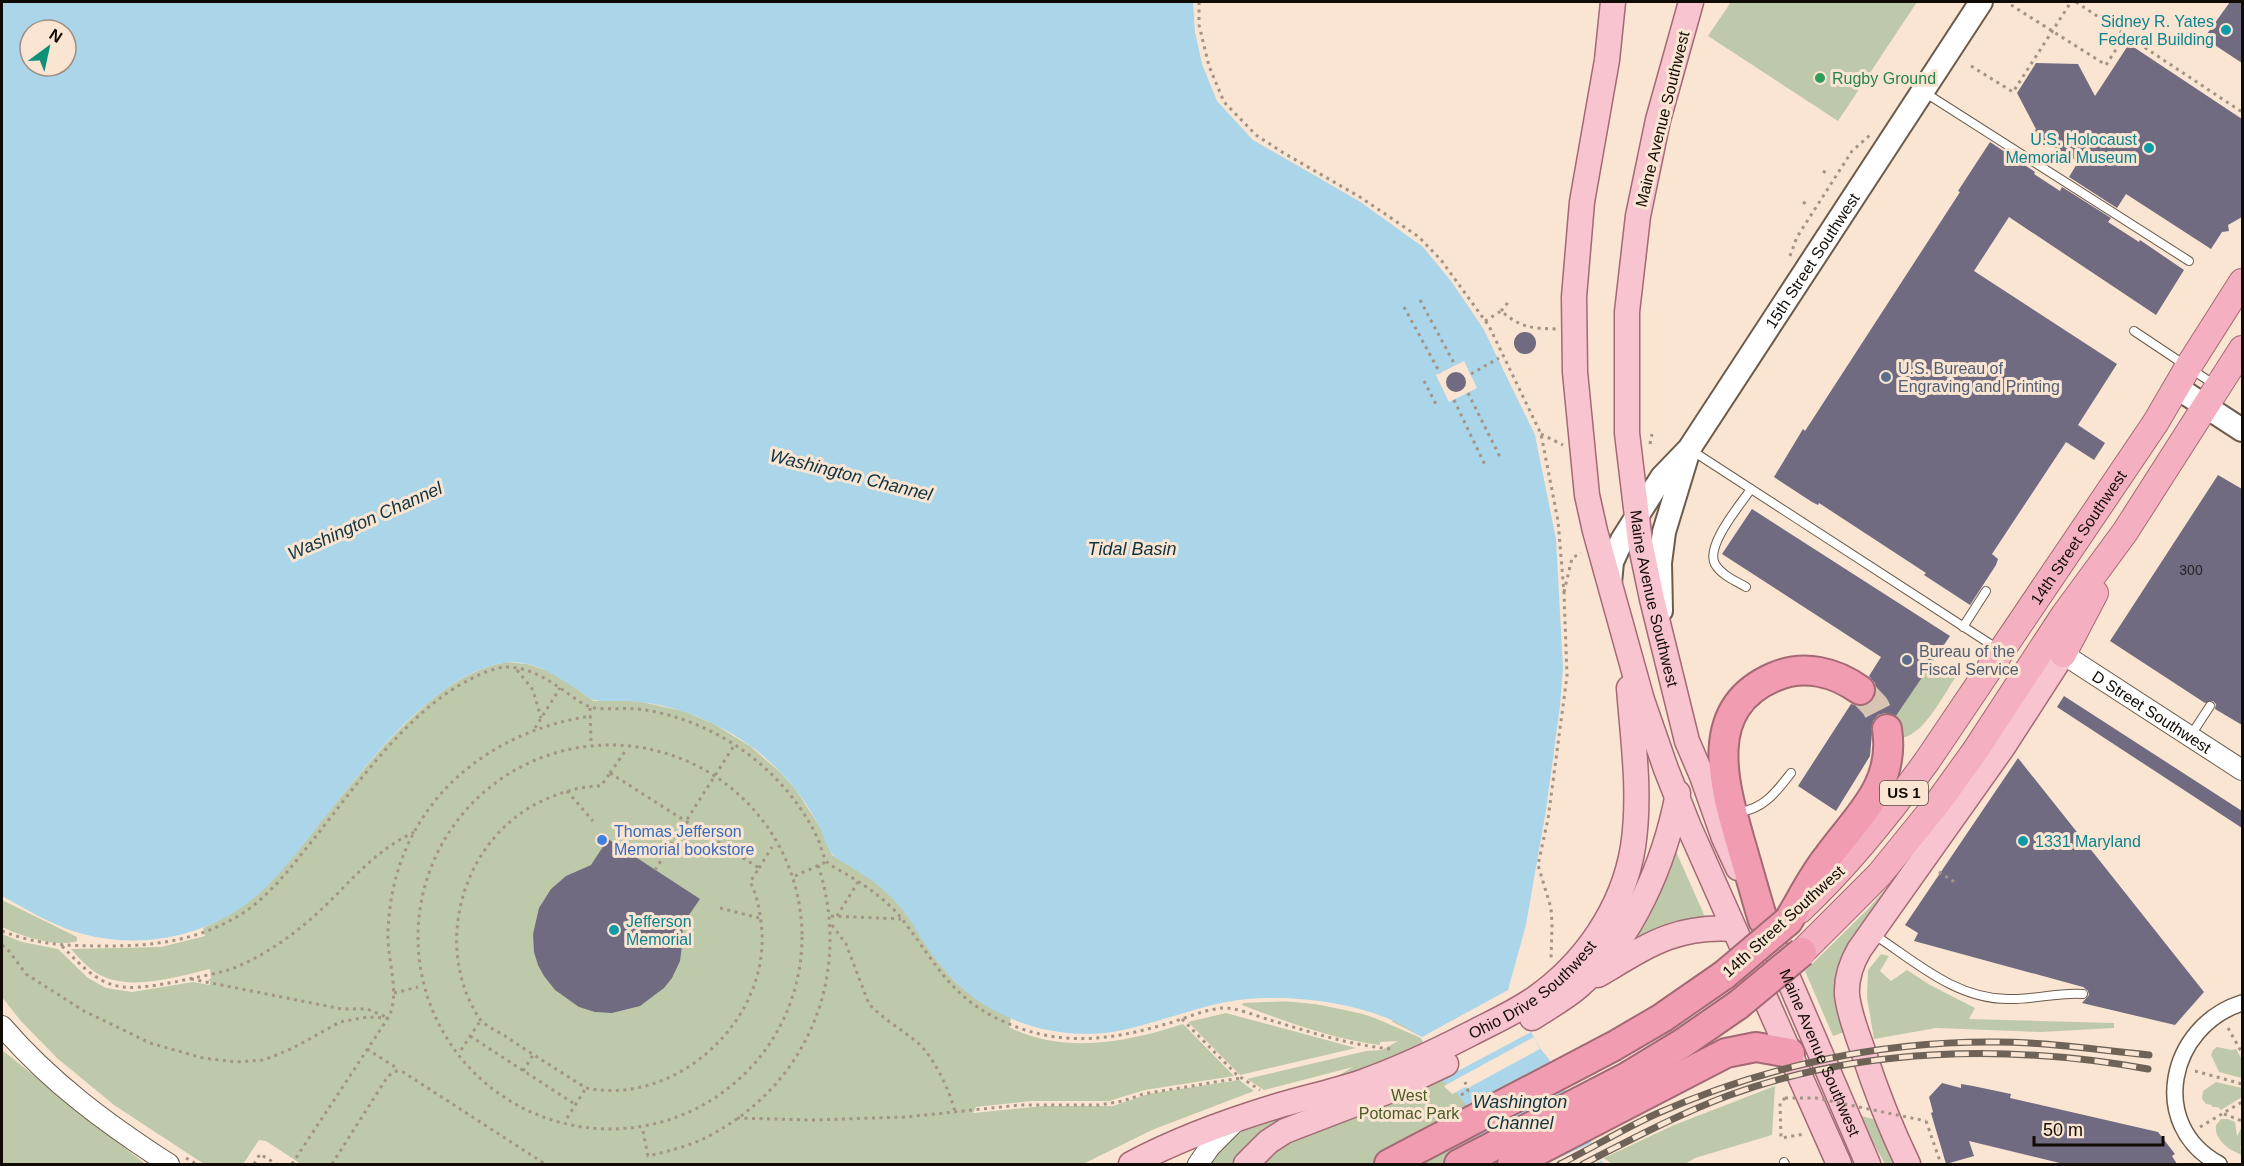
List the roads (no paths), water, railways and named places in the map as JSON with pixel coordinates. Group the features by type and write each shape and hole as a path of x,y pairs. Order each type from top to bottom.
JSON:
{"highway":[{"name":"14th Street Southwest","path":"1389,1164 1577,1066 1662,1018 1724,975 1776,921 1829,882 1871,836 1921,770 2156,422 2242,282"},
{"name":"14th Street Southwest","path":"1466,1161 1581,1115 1627,1077 1738,1005 1802,952 1856,900 1920,827 1975,751 2064,615 2125,532 2242,349"},
{"path":"2062,654 2125,532"},
{"path":"1860,690 1834,675 1814,671 1779,675 1750,691 1734,711 1727,726 1724,742 1724,771 1731,812 1776,921 1858,821 1879,787 1888,750 1887,729"},
{"path":"1512,1164 1581,1115 1736,1049 1756,1047 1790,1053"}],"main road":[{"name":"Maine Avenue Southwest","path":"1614,2 1607,60 1582,202 1575,297 1575,372 1587,495 1642,700 1677,799 1839,1164"},
{"name":"Maine Avenue Southwest","path":"1691,2 1650,153 1638,216 1630,280 1626,351 1627,433 1637,516 1652,599 1687,741 1724,838 1776,921 1845,1114 1869,1164"},
{"name":"15th Street Southwest","path":"1610,583 1612,562 1616,551 1637,516 1662,477 1689,449 1981,2"},
{"path":"2182,377 2212,396 2242,430"},
{"path":"1662,637 1660,563 1664,532 1689,449"},
{"name":"Ohio Drive Southwest","path":"1522,1015 1584,953 1609,916 1628,872 1636,818 1637,787 1627,644"},
{"path":"1908,1164 1895,1139 1870,1071 1848,997 1847,986 1851,964 2003,747 2062,654"},
{"name":"Ohio Drive Southwest","path":"1246,1164 1268,1142 1285,1131 1389,1091 1431,1063 1578,987 1619,941 1645,897 1677,799 1687,741"},
{"path":"1578,987 1660,939 1704,928 1734,929"},
{"name":"Ohio Drive Southwest","path":"1238,1119 1431,1063"},
{"path":"1131,1164 1155,1151 1238,1119"}],"street":[{"name":"D Street Southwest","path":"2062,654 2242,770"},
{"path":"2219,1164 2195,1145 2179,1116 2175,1086 2177,1071 2189,1042 2198,1030 2218,1013 2242,1003"},
{"path":"2,1026 39,1066 80,1103 117,1131 169,1164"},
{"name":"Ohio Drive Southwest","path":"1198,1164 1210,1147 1238,1119"}],"lane":[{"path":"1923,91 2189,261"},
{"path":"2134,331 2182,377"},
{"path":"1689,449 2002,652"},
{"path":"1746,587 1719,569 1714,561 1713,552 1718,538 1751,489"},
{"path":"1963,627 1986,591"},
{"path":"2191,736 2210,706"},
{"path":"1731,812 1757,808 1771,798 1791,773"},
{"path":"1872,933 1942,980 1976,996 2020,999 2083,994"}],"water":[{"name":"Tidal Basin","path":"2,2 1193,2 1195,32 1202,64 1217,101 1253,140 1359,201 1423,247 1451,281 1483,328 1535,435 1556,539 1563,668 1546,810 1526,925 1508,990 1540,1048 1551,1062 1601,1161 1606,1164 1480,1164 1467,1108 1436,1070 1421,1039 1398,1023 1349,1006 1295,999 1243,999 1123,1030 1091,1034 1042,1029 1012,1019 985,1005 963,989 935,958 900,906 882,888 838,860 830,852 809,808 789,782 767,759 741,739 696,716 674,709 635,701 594,700 543,669 524,663 503,663 479,670 456,682 426,705 402,726 375,755 272,881 246,904 224,918 177,936 152,940 126,940 101,938 76,932 38,916 2,896"}],"tunnel":[{"path":"1860,690 1875,706 1887,729"}],"railway":[{"path":"1560,1164 1656,1114 1696,1097 1779,1070 1865,1052 1951,1043 2014,1042 2149,1055"},
{"path":"1583,1164 1727,1096 1778,1080 1882,1059 1989,1054 2042,1056 2148,1069"}],"place":[{"name":"Sidney R. Yates Federal Building","path":"2226,30"},
{"name":"Rugby Ground","path":"1820,78"},
{"name":"U.S. Holocaust Memorial Museum","path":"2149,148"},
{"name":"U.S. Bureau of Engraving and Printing","path":"1886,377"},
{"name":"Bureau of the Fiscal Service","path":"1907,660"},
{"name":"Thomas Jefferson Memorial bookstore","path":"602,840"},
{"name":"1331 Maryland","path":"2023,841"},
{"name":"Jefferson Memorial","path":"614,930"}],"water label":[{"name":"Washington Channel","path":"851,475"},
{"name":"Washington Channel","path":"365,521"},
{"name":"Washington Channel","path":"1520,1112"}],"park label":[{"name":"West Potomac Park","path":"1409,1104"}]}
